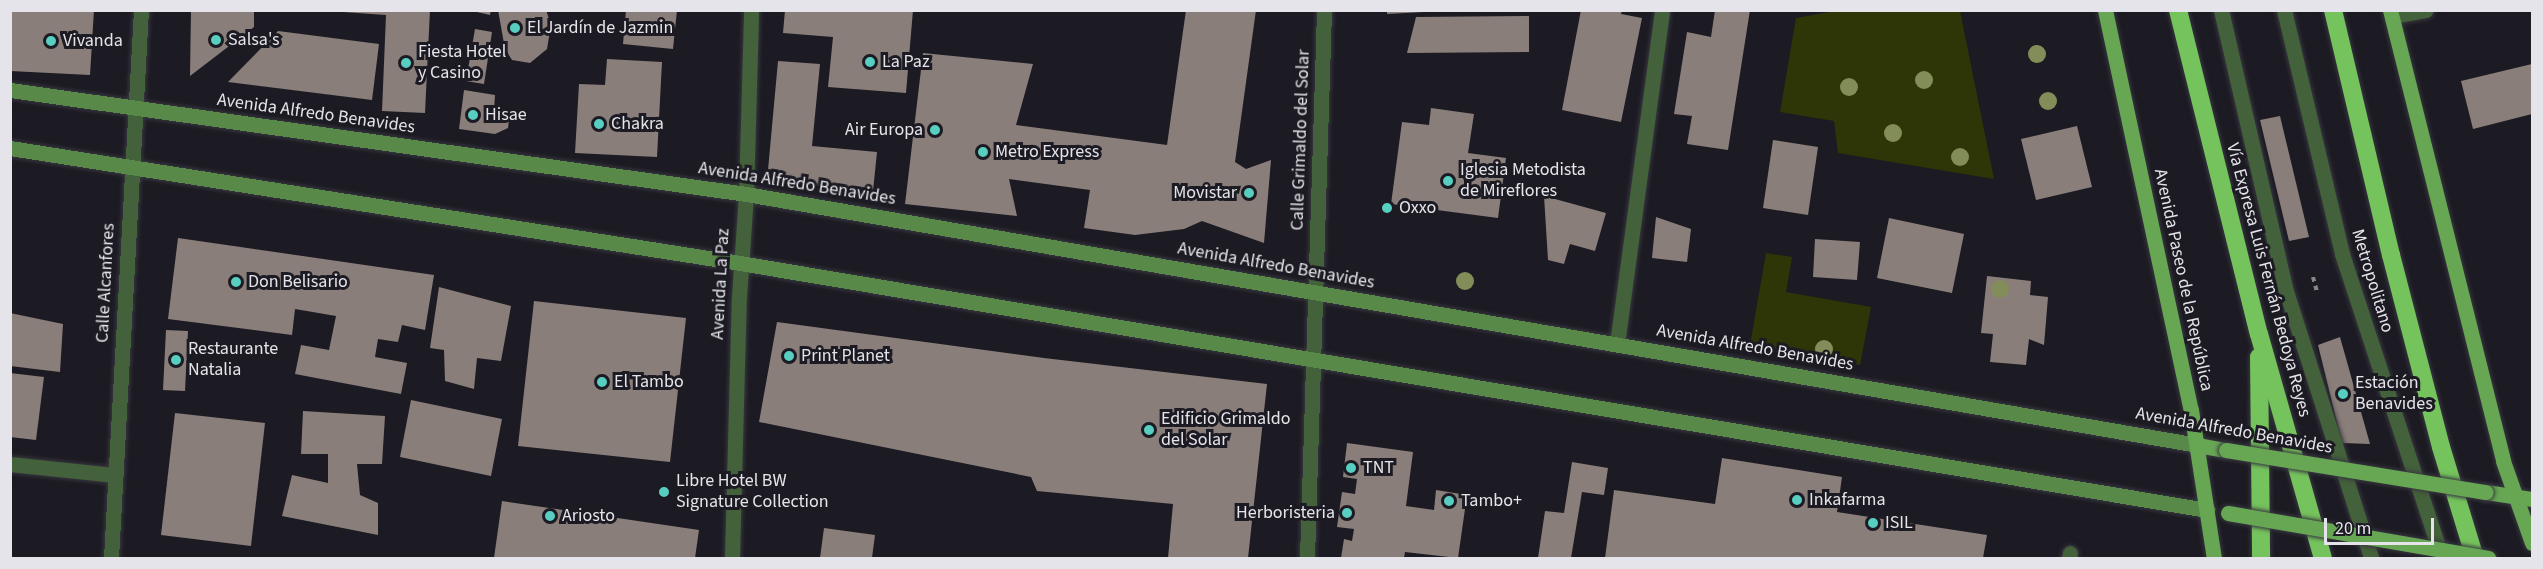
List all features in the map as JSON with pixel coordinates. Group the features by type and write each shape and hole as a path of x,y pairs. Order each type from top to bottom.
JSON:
{"highway":[{"name":"Vía Expresa Luis Fernán Bedoya Reyes","path":"2178,10 2259,334 2323,558"},
{"path":"2333,10 2397,277 2441,447 2475,558"},
{"path":"2259,334 2261,558"}],"main road":[{"name":"Avenida Paseo de la República","path":"2105,10 2197,445 2214,558"},
{"path":"2391,13 2514,496 2532,543"},
{"name":"Avenida Alfredo Benavides","path":"10,90 746,194 2226,450 2532,499"},
{"path":"10,148 740,263 2488,558"}],"street":[{"name":"Calle Alcanfores","path":"111,558 141,10"},
{"name":"Avenida La Paz","path":"732,558 740,263 746,194 751,10"},
{"name":"Calle Grimaldo del Solar","path":"1307,558 1324,10"},
{"path":"1617,344 1662,10"},
{"path":"2221,10 2286,291 2371,558"},
{"name":"Metropolitano","path":"2284,10 2342,254 2442,558"},
{"path":"2391,13 2425,10"},
{"path":"10,464 115,475"}],"green space":[{"path":"1835,11 1960,11 1994,179 1838,153 1834,121 1780,112 1796,18"},
{"path":"1766,253 1792,257 1786,292 1871,307 1860,365 1750,345"}],"building":[{"name":"Vivanda","path":"10,10 94,10 90,75 10,71"},
{"path":"191,10 254,10 254,27 190,76"},
{"name":"Fiesta Hotel y Casino","path":"315,10 430,10 425,113 382,111 386,15"},
{"path":"468,10 491,10 490,15"},
{"path":"498,10 546,10 551,25 547,49 530,63 512,60 505,49"},
{"path":"626,10 677,10 673,49 623,44"},
{"name":"La Paz","path":"785,10 913,10 906,93 828,87 833,37 783,33"},
{"path":"1186,10 1256,10 1235,162 1246,169 1271,160 1264,243 1202,221 1184,229 1135,235 1084,228 1090,190 1009,179 1017,216 905,204 923,53 1033,64 1016,125 1167,145"},
{"path":"1387,10 1424,10 1424,12 1387,14"},
{"path":"1581,10 1622,10 1621,14 1642,18 1621,122 1562,110"},
{"path":"1715,10 1750,10 1728,150 1687,144 1692,116 1674,114 1687,32 1711,37"},
{"path":"1529,16 1529,52 1407,53 1416,17"},
{"path":"475,29 492,32 484,84 466,81"},
{"path":"278,31 379,44 372,100 228,82"},
{"path":"607,59 662,62 657,157 575,153 579,84 605,85"},
{"path":"778,61 820,64 812,146 877,152 873,191 767,181"},
{"path":"2532,64 2532,114 2473,129 2461,81"},
{"path":"464,90 495,95 494,110 510,112 508,128 495,134 459,129"},
{"name":"Iglesia Metodista de Mireflores","path":"1431,108 1474,114 1468,153 1506,158 1498,218 1391,204 1402,122 1429,125"},
{"path":"2280,116 2309,237 2289,241 2260,120"},
{"path":"2077,126 2092,187 2036,200 2021,139"},
{"path":"1773,140 1818,147 1808,215 1763,208"},
{"path":"1544,196 1606,213 1595,251 1570,244 1564,264 1548,260"},
{"path":"1656,217 1691,229 1687,262 1652,258"},
{"path":"1889,218 1964,234 1952,293 1877,278"},
{"path":"178,238 434,275 425,330 402,325 398,342 378,339 375,357 407,363 401,394 295,374 301,345 329,350 336,316 295,309 292,335 168,319"},
{"path":"1815,239 1860,242 1857,280 1813,277"},
{"path":"1987,276 2031,281 2030,295 2048,297 2044,345 2029,339 2026,365 1990,362 1993,334 1981,333"},
{"path":"439,287 511,306 501,361 477,358 474,389 445,381 444,350 430,348"},
{"name":"El Tambo","path":"534,301 686,318 670,462 518,446"},
{"path":"10,313 63,324 60,372 10,366"},
{"path":"777,322 1044,358 1267,384 1248,558 1168,558 1173,504 1037,491 1031,477 759,422"},
{"path":"166,330 188,331 185,391 163,390"},
{"name":"Estación Benavides","path":"2340,337 2370,444 2342,443 2318,345"},
{"path":"10,373 44,377 36,440 10,437"},
{"path":"411,400 502,419 491,476 400,457"},
{"path":"303,411 385,416 382,464 357,464 360,495 378,503 378,535 282,516 292,475 328,483 328,454 301,454"},
{"path":"175,413 265,423 251,546 161,535"},
{"path":"1347,443 1413,452 1406,506 1434,510 1436,490 1467,495 1458,558 1405,552 1404,558 1341,558 1344,539 1352,541 1354,529 1337,527 1342,492 1355,494 1357,479 1343,477"},
{"path":"1722,458 1842,477 1837,512 1987,535 1983,558 1605,558 1614,490 1715,504"},
{"path":"1572,462 1608,468 1604,495 1582,492 1571,558 1538,558 1545,511 1564,513"},
{"name":"Ariosto","path":"502,501 699,530 695,558 494,558"},
{"path":"824,528 875,535 872,558 820,558"}],"place":[{"name":"El Jardín de Jazmin","path":"515,28"},
{"name":"Salsa's","path":"216,40"},
{"name":"Vivanda","path":"51,41"},
{"name":"La Paz","path":"870,62"},
{"name":"Fiesta Hotel y Casino","path":"406,63"},
{"name":"Hisae","path":"473,115"},
{"name":"Chakra","path":"599,124"},
{"name":"Air Europa","path":"935,130"},
{"name":"Metro Express","path":"983,152"},
{"name":"Iglesia Metodista de Mireflores","path":"1448,181"},
{"name":"Movistar","path":"1249,193"},
{"name":"Oxxo","path":"1387,208"},
{"name":"Don Belisario","path":"236,282"},
{"name":"Print Planet","path":"789,356"},
{"name":"Restaurante Natalia","path":"176,360"},
{"name":"El Tambo","path":"602,382"},
{"name":"Estación Benavides","path":"2343,394"},
{"name":"Edificio Grimaldo del Solar","path":"1149,430"},
{"name":"TNT","path":"1351,468"},
{"name":"Libre Hotel BW Signature Collection","path":"664,492"},
{"name":"Inkafarma","path":"1797,500"},
{"name":"Tambo+","path":"1449,501"},
{"name":"Herboristeria","path":"1347,513"},
{"name":"Ariosto","path":"550,516"},
{"name":"ISIL","path":"1873,523"}]}
